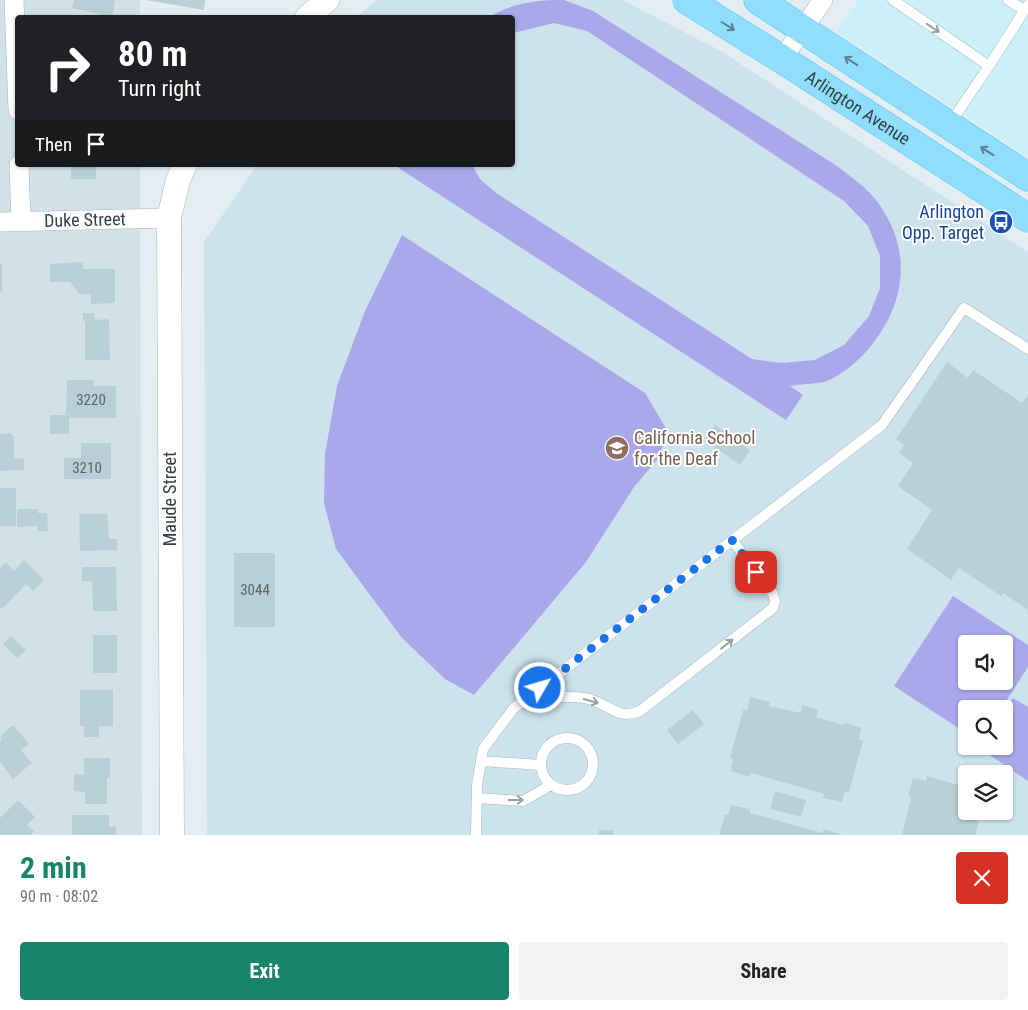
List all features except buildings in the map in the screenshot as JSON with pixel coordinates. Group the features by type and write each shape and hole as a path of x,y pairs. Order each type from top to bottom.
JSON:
{"main road":[{"name":"Arlington Avenue","path":"687,0 1028,218"},
{"name":"Arlington Avenue","path":"758,0 1028,177"}],"street":[{"path":"14,0 15,28"},
{"path":"782,59 824,0"},
{"path":"19,167 21,221"},
{"name":"Maude Street","path":"172,835 169,218 178,180 184,167"},
{"name":"Duke Street","path":"0,222 169,218"}],"lane":[{"path":"893,0 989,66"},
{"path":"949,125 1026,7 1008,0"},
{"path":"476,835 477,786 483,749 513,709 882,425 964,308 1028,349"},
{"path":"526,700 591,699 616,712 632,714 640,711 773,608 775,601 773,594 732,540"},
{"path":"561,738 570,738 586,744 594,760 594,769 590,778 577,789 568,791 551,785 546,780 541,765 542,756 546,748 561,738"},
{"path":"481,761 541,765"},
{"path":"477,798 523,800 551,785"}],"shaded area":[{"path":"0,0 140,0 140,15 15,15 15,167 140,167 142,835 0,835"},
{"name":"California School for the Deaf","path":"377,0 622,0 721,51 1028,252 1028,835 207,835 204,242 256,167 515,167 515,15 358,15"},
{"path":"564,0 593,11 837,166 870,193 890,223 901,262 900,282 896,301 888,319 878,337 864,354 840,374 824,382 790,386 803,395 786,420 397,167 473,167 480,179 496,193 752,359 781,363 815,360 844,345 869,316 880,288 880,256 868,226 844,201 587,31 554,23 515,33 515,15 493,15 516,5"},
{"path":"858,0 1028,0 1028,157 837,32"},
{"path":"402,235 645,393 669,433 656,461 634,487 586,562 474,695 445,679 402,638 336,549 324,503 325,454 337,386 365,311"},
{"path":"953,596 1013,635 958,635 958,690 1013,690 1013,635 1028,645 1028,667 1007,700 958,700 958,728 894,686"},
{"path":"1013,698 1028,707 1028,781 1013,771 1013,765 1004,765 990,755 1013,755"}],"place":[{"name":"Arlington Opp. Target","path":"1001,222"},
{"name":"California School for the Deaf","path":"617,448"}],"route":[{"path":"540,688 732,540 756,572"}]}
